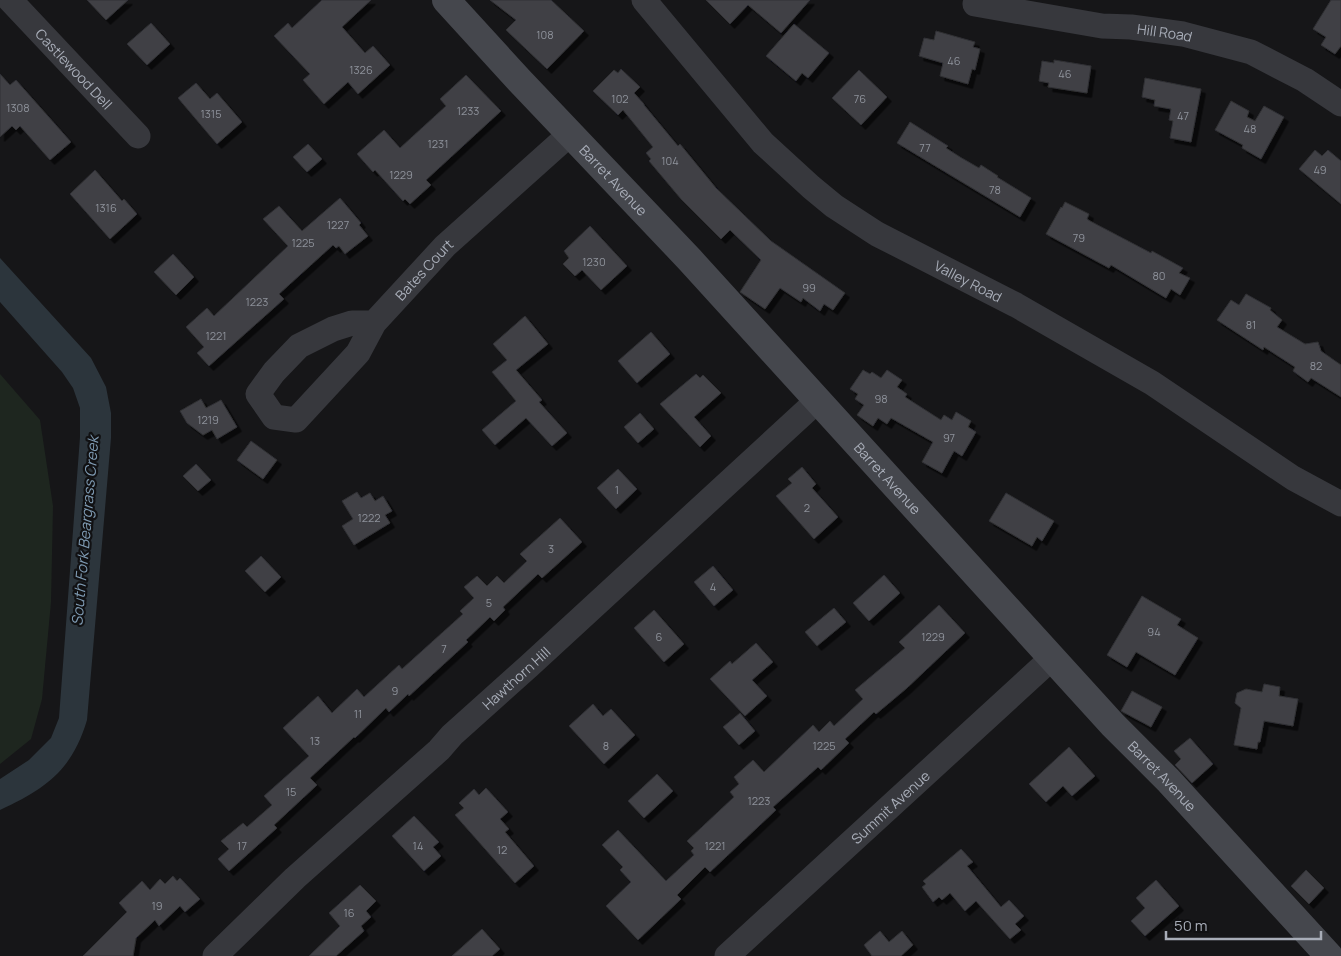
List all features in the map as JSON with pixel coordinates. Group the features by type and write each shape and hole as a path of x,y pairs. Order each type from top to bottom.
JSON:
{"street":[{"name":"Castlewood Dell","path":"10,0 138,136"},
{"name":"Barret Avenue","path":"446,0 690,260 1113,725 1175,787 1329,956"},
{"name":"Valley Road","path":"644,0 763,143 834,206 877,234 1016,305 1152,383 1293,478 1341,504"},
{"name":"Hill Road","path":"976,4 1102,26 1132,27 1183,34 1251,52 1305,80 1341,104"},
{"name":"Bates Court","path":"374,323 352,323 333,329 299,346 274,372 258,394 274,417 296,420 358,353 374,323 445,246 570,134"},
{"name":"Hawthorn Hill","path":"215,956 295,878 439,750 452,735 818,400"},
{"name":"Summit Avenue","path":"727,956 1052,658"}],"shaded area":[{"path":"0,374 40,420 53,506 51,602 42,699 31,739 0,764"}],"water":[{"name":"South Fork Beargrass Creek","path":"0,258 91,358 106,387 111,413 111,438 87,720 74,752 56,776 31,794 0,810 0,779 29,760 51,738 59,718 80,437 80,408 73,388 62,372 0,302"}],"building":[{"path":"87,0 128,0 106,20"},
{"path":"322,0 371,0 342,27 365,53 373,46 390,65 358,94 348,82 324,104 303,80 310,74 274,36 288,23 292,28"},
{"path":"490,0 551,0 584,31 547,69 506,30 516,20"},
{"path":"706,0 810,0 781,33 748,5 730,24"},
{"path":"1331,0 1341,0 1341,46 1335,54 1321,45 1326,37 1313,29"},
{"path":"151,23 170,44 147,65 127,44"},
{"path":"794,24 829,53 808,78 802,73 796,81 766,56"},
{"path":"936,31 975,42 973,47 980,49 975,70 972,69 968,84 940,76 943,63 919,56 924,38 934,40"},
{"path":"1054,60 1091,66 1087,93 1048,87 1049,83 1039,81 1042,61 1054,63"},
{"path":"621,69 640,87 634,93 716,188 771,241 845,293 833,310 824,304 820,311 803,298 801,302 780,288 765,309 740,292 761,260 730,230 721,239 681,199 649,161 651,159 646,153 653,147 623,110 618,115 593,91 614,70 618,73"},
{"path":"859,70 887,97 861,125 832,98"},
{"path":"0,74 10,85 16,80 71,142 50,160 20,126 16,130 12,126 0,137"},
{"path":"466,75 501,111 426,180 431,185 410,204 405,199 403,201 375,170 373,172 357,154 384,130 400,148 446,106 440,99"},
{"path":"1145,78 1201,89 1191,142 1170,138 1173,121 1169,120 1171,109 1154,106 1155,100 1142,97"},
{"path":"196,83 210,99 217,93 242,122 217,144 178,98"},
{"path":"1231,101 1249,111 1247,117 1255,121 1264,106 1284,117 1261,159 1242,148 1243,145 1215,130"},
{"path":"910,122 948,146 946,148 960,157 979,168 981,165 1031,198 1020,217 897,143"},
{"path":"308,144 322,159 307,172 293,157"},
{"path":"1315,150 1322,156 1328,150 1341,161 1341,204 1299,169"},
{"path":"95,170 122,201 124,199 137,214 110,239 70,194"},
{"path":"340,198 361,223 359,225 368,236 345,254 339,246 336,248 333,245 279,294 284,299 209,366 197,353 204,347 186,327 207,308 214,316 288,246 263,219 279,206 302,231"},
{"path":"1065,202 1089,214 1087,219 1090,221 1183,268 1179,273 1190,278 1180,295 1171,289 1166,298 1111,265 1109,268 1046,234"},
{"path":"590,226 627,266 601,290 582,270 575,276 563,264 569,258 564,251"},
{"path":"173,254 194,277 176,295 154,272"},
{"path":"1246,294 1271,308 1270,310 1282,320 1277,327 1305,344 1318,342 1321,351 1341,365 1341,397 1311,378 1308,382 1293,371 1295,367 1264,347 1263,350 1217,320 1231,300 1239,305"},
{"path":"525,316 548,344 516,370 542,400 539,402 567,433 552,446 526,418 495,445 482,430 516,401 492,372 507,360 493,344"},
{"path":"651,332 670,354 637,383 618,361"},
{"path":"863,370 870,374 872,372 881,378 887,370 902,380 897,387 907,394 905,397 941,420 944,415 952,420 956,412 971,421 968,427 976,432 962,456 954,451 942,473 922,462 933,442 891,418 887,424 878,418 873,426 857,415 864,405 855,399 858,394 850,389"},
{"path":"696,374 700,378 703,375 721,393 694,417 711,436 700,447 660,404"},
{"path":"201,399 206,408 221,400 237,427 217,439 212,430 203,435 187,423 180,411"},
{"path":"640,413 654,429 638,443 624,427"},
{"path":"251,441 277,460 263,479 237,460"},
{"path":"196,464 211,480 198,491 183,476"},
{"path":"802,467 816,484 812,488 838,517 814,539 776,496 792,483 788,479"},
{"path":"618,469 637,489 616,509 597,488"},
{"path":"357,492 361,498 370,493 375,501 383,496 392,511 385,515 390,523 354,545 342,526 353,519 342,501"},
{"path":"1006,493 1054,521 1042,541 1037,537 1032,546 989,521"},
{"path":"560,518 582,542 542,578 538,574 503,607 505,610 494,621 490,617 466,640 468,642 409,696 408,694 389,712 386,708 310,778 317,785 274,825 277,828 229,871 218,859 229,849 221,841 243,823 247,827 272,805 264,796 309,756 283,728 318,696 332,713 357,689 364,697 399,665 402,669 463,614 460,611 474,598 464,587 477,576 487,586 497,576 504,583 527,561 520,554"},
{"path":"261,556 281,577 265,592 245,571"},
{"path":"713,566 733,590 714,606 694,582"},
{"path":"884,575 900,593 869,621 853,603"},
{"path":"1142,596 1181,619 1177,625 1198,638 1175,675 1136,652 1127,667 1107,655"},
{"path":"939,605 965,633 907,688 876,714 874,712 845,739 849,743 821,770 818,767 773,807 776,810 710,872 705,867 677,895 681,899 638,940 606,906 631,882 620,870 623,867 602,845 618,830 666,881 694,855 691,851 694,848 687,841 734,797 730,792 739,784 734,777 753,760 764,772 813,725 819,732 830,721 834,726 863,699 855,690 905,648 899,642"},
{"path":"834,608 846,622 817,646 805,632"},
{"path":"654,610 684,644 664,662 634,628"},
{"path":"756,643 773,662 752,680 767,696 745,716 710,679 730,661 732,664"},
{"path":"1264,684 1280,687 1279,696 1298,699 1293,726 1264,721 1257,749 1234,745 1241,708 1235,703 1237,693 1246,689 1262,692"},
{"path":"1132,691 1162,707 1151,727 1121,711"},
{"path":"593,704 603,716 611,709 635,735 604,764 569,726"},
{"path":"740,713 755,731 739,745 723,727"},
{"path":"1190,738 1213,764 1192,783 1175,765 1181,759 1174,751"},
{"path":"1069,747 1095,776 1072,796 1063,786 1046,802 1029,784"},
{"path":"657,774 673,791 644,818 628,801"},
{"path":"486,788 508,812 500,819 509,829 505,832 534,866 515,883 455,815 464,808 459,803 474,789 479,795"},
{"path":"414,816 439,842 433,847 441,856 424,871 392,836"},
{"path":"961,849 973,862 967,866 1001,907 1009,900 1024,916 1015,924 1021,930 1010,939 976,901 965,911 950,893 942,900 939,897 933,902 922,887 926,884 923,881"},
{"path":"1306,870 1324,888 1309,904 1291,886"},
{"path":"173,876 177,881 180,878 200,899 185,912 180,906 159,926 155,920 136,938 133,956 83,956 127,912 119,903 142,881 150,890 160,879 165,884"},
{"path":"1156,880 1179,906 1145,936 1131,921 1145,908 1136,898"},
{"path":"360,885 376,901 366,911 371,917 361,926 364,931 336,956 309,956 340,926 329,913"},
{"path":"482,929 500,949 492,956 452,956"},
{"path":"880,931 889,942 902,931 913,945 901,956 872,956 864,945"}]}
